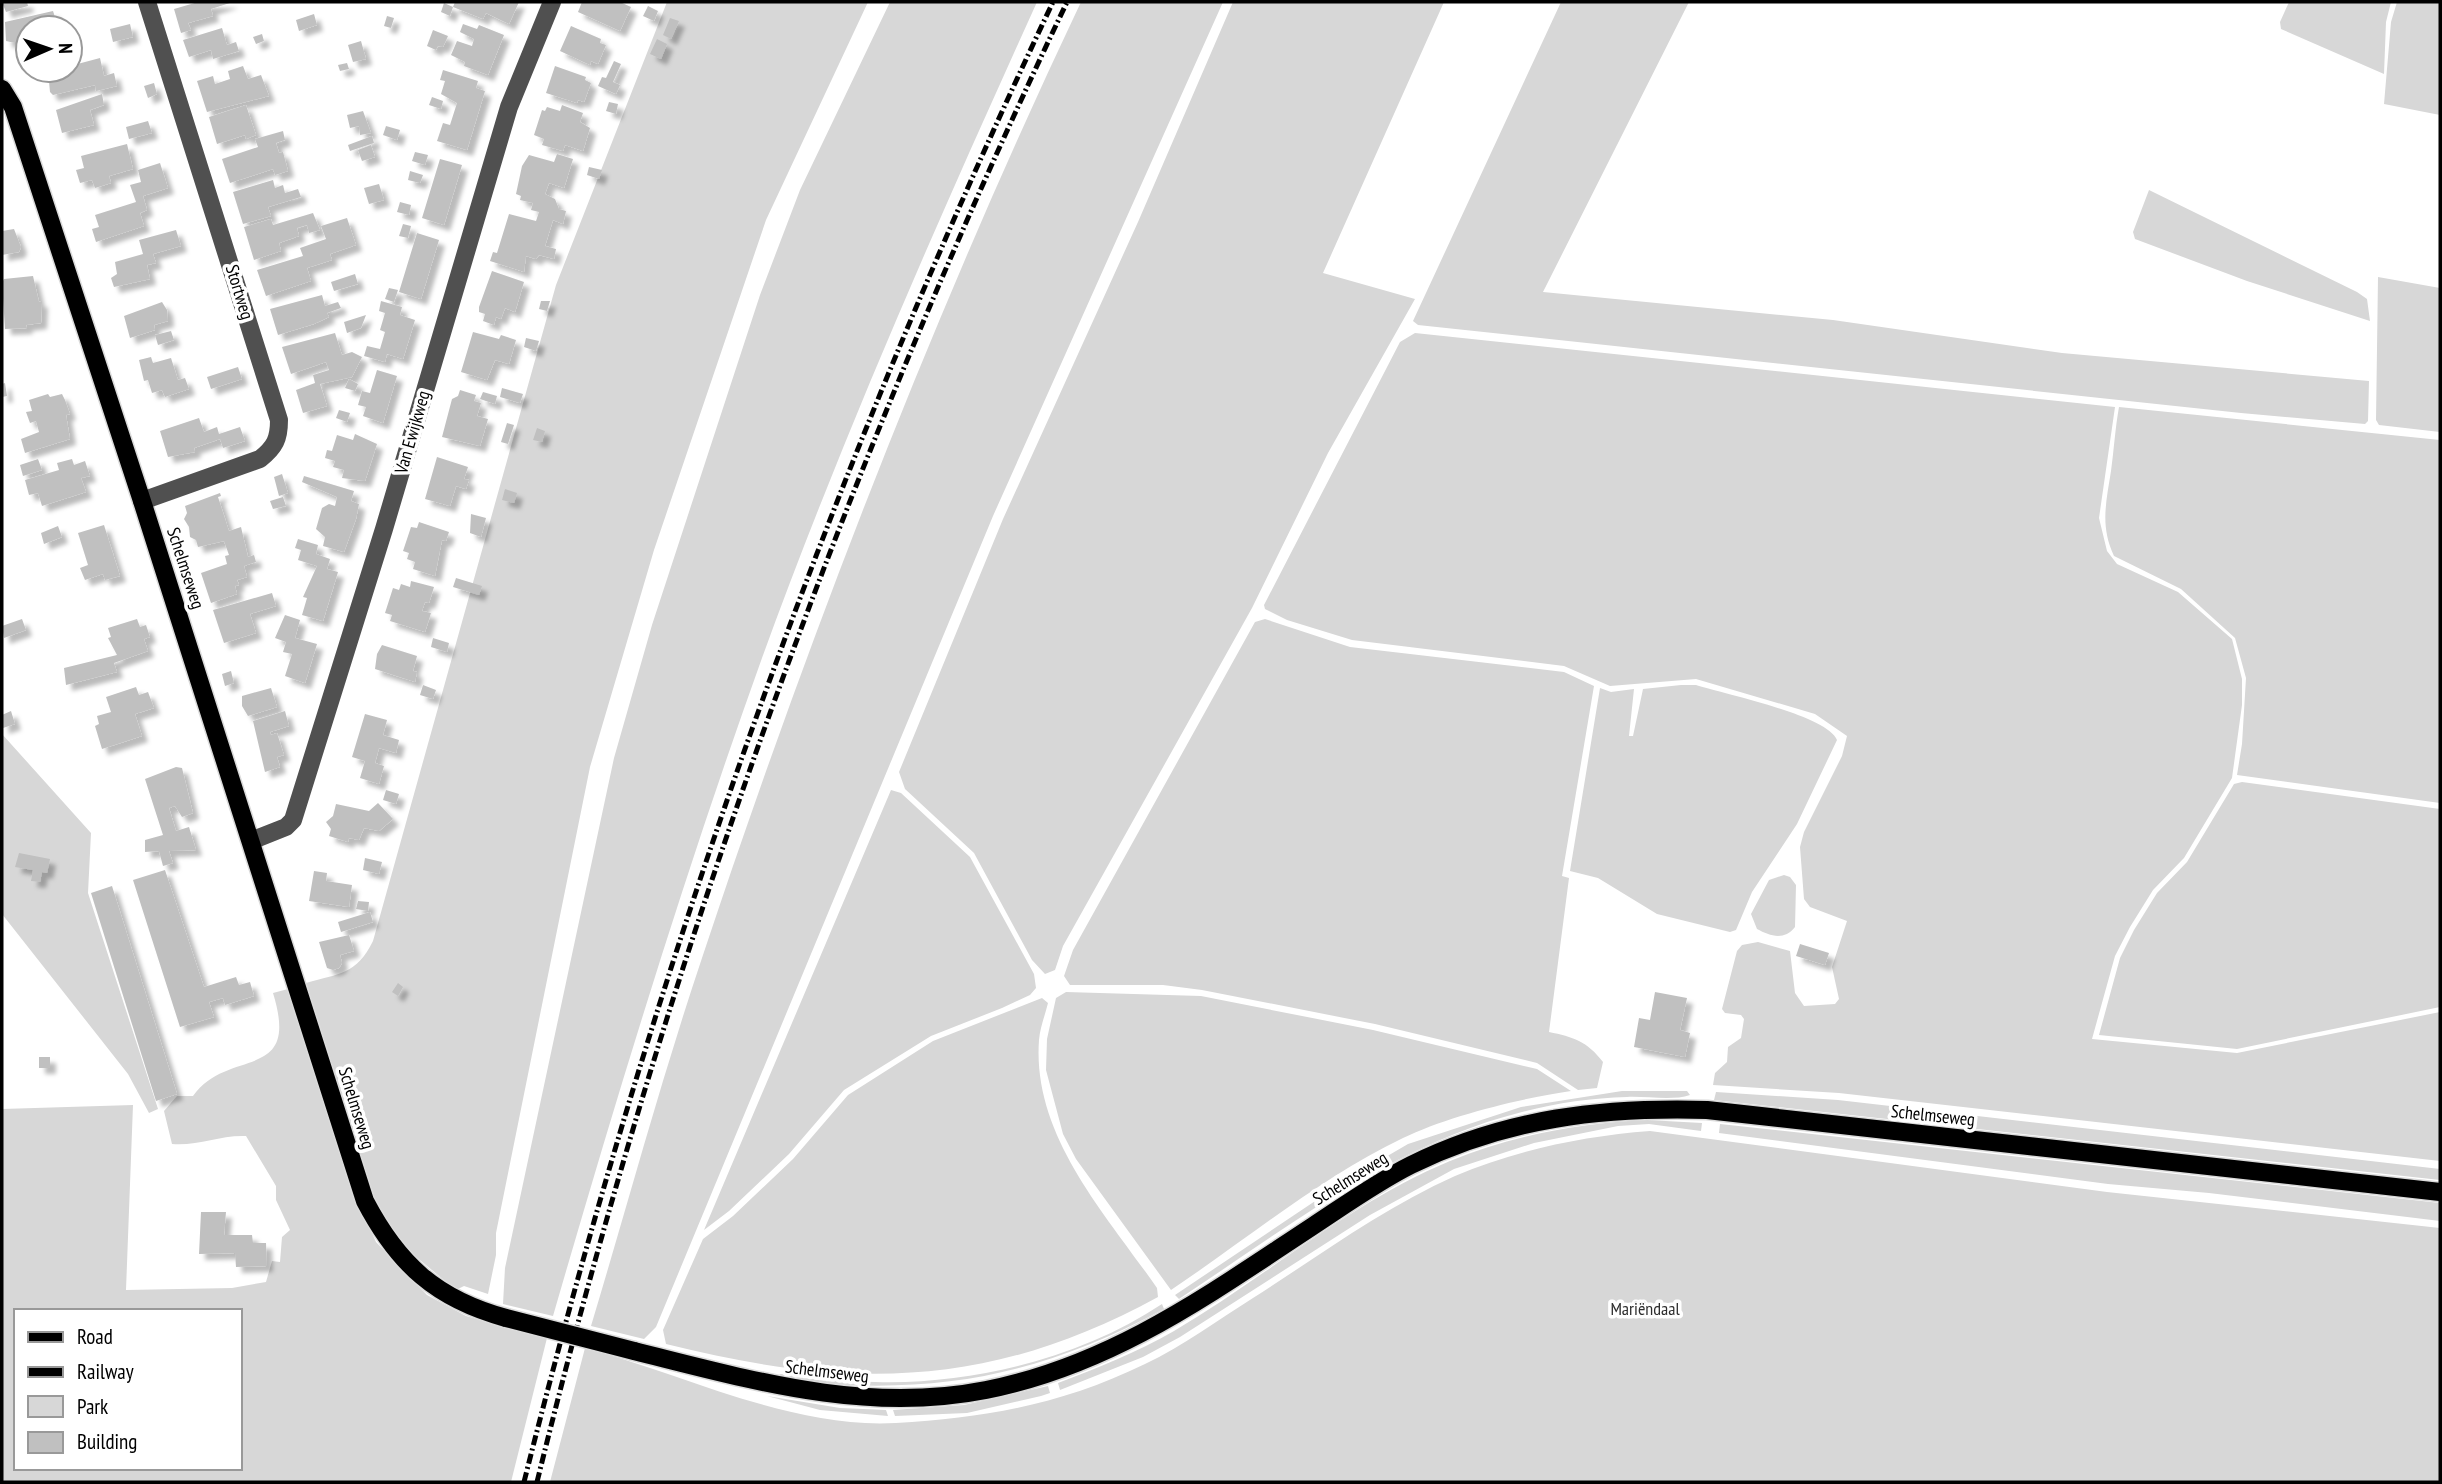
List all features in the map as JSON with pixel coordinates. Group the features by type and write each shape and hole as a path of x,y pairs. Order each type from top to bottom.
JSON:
{"main road":[{"name":"Schelmseweg","path":"2,89 13,107 142,501 361,1189 383,1234 432,1286 452,1299 506,1318 797,1391 885,1399 951,1395 1050,1374 1119,1347 1179,1314 1410,1166 1462,1144 1527,1123 1594,1111 1707,1110 2440,1192"}],"street":[{"name":"Stortweg","path":"142,501 260,458 272,449 279,428 240,292 147,2"},
{"name":"Van Ewijkweg","path":"251,841 285,827 293,820 384,529 509,107 552,2"}],"green space":[{"path":"667,2 868,2 766,220 654,550 590,767 496,1233 496,1255 488,1294 464,1286 456,1290 415,1256 390,1228 373,1197 306,983 353,967 373,941 556,285"},
{"path":"890,2 1037,2 893,327 825,492 762,658 705,821 652,986 553,1316 503,1304 505,1268 614,758 652,625 760,295 800,190"},
{"path":"1081,2 1223,2 993,516 656,1327 644,1339 591,1326 687,1004 786,715 925,355 975,236"},
{"path":"1233,2 1444,2 1323,273 1415,299 1328,453 1252,608 1063,946 1055,970 1045,974 1032,960 974,853 905,789 899,772 1003,519 1138,222"},
{"path":"1561,2 1689,2 1543,292 1833,320 2062,353 2369,381 2368,421 2365,424 2241,413 1418,325 1413,321"},
{"path":"2289,2 2391,2 2386,22 2384,74 2281,29 2280,22"},
{"path":"2397,2 2440,2 2440,115 2384,104 2391,22"},
{"path":"2149,190 2357,292 2367,299 2370,321 2247,281 2135,239 2133,232"},
{"path":"2378,277 2440,288 2440,432 2379,425 2376,420"},
{"path":"1415,333 2115,407 2099,518 2107,551 2117,564 2178,592 2232,639 2242,679 2242,705 2232,778 2184,858 2153,890 2130,927 2115,956 2092,1039 2237,1053 2440,1012 2440,1161 1839,1093 1713,1085 1715,1073 1727,1062 1728,1047 1741,1038 1744,1019 1741,1015 1725,1013 1722,1009 1737,951 1742,945 1758,942 1790,951 1795,993 1804,1006 1835,1004 1839,999 1832,967 1847,921 1810,907 1804,899 1800,847 1804,832 1842,756 1847,736 1815,714 1696,679 1610,686 1564,666 1352,640 1287,620 1265,609 1264,605 1400,342"},
{"path":"2119,407 2440,440 2440,803 2237,775 2242,744 2246,678 2235,638 2181,589 2114,556 2110,545 2106,504"},
{"path":"1265,619 1350,647 1564,672 1594,686 1562,876 1569,878 1549,1032 1579,1041 1603,1062 1597,1088 1578,1090 1537,1063 1375,1024 1202,990 1163,985 1070,985 1064,976 1073,950 1255,622"},
{"path":"1696,685 1795,714 1815,722 1837,740 1797,824 1752,892 1736,930 1730,932 1657,914 1598,878 1570,871 1600,688 1611,692 1634,689 1629,736 1633,736 1643,689"},
{"path":"2,734 91,833 88,893 158,1109 149,1113 128,1074 2,914"},
{"path":"2242,782 2440,809 2440,1007 2237,1049 2099,1035 2120,958 2134,930 2157,893 2187,862 2234,784"},
{"path":"891,790 901,793 970,857 1034,974 1036,988 1030,995 1002,1008 931,1036 844,1090 789,1154 729,1211 704,1230"},
{"path":"1784,875 1790,877 1796,885 1795,927 1782,936 1772,935 1757,929 1751,914 1769,880"},
{"path":"288,989 349,1182 376,1242 427,1295 466,1316 547,1338 511,1482 2,1482 2,1109 133,1105 126,1290 232,1288 266,1282 272,1261 280,1262 282,1237 290,1230 276,1200 276,1186 246,1136 172,1144 164,1111 177,1096 193,1096 208,1081 269,1052 277,1040 279,1022 273,993"},
{"path":"1066,992 1201,996 1373,1030 1537,1069 1571,1091 1485,1109 1441,1122 1403,1138 1313,1190 1171,1290 1076,1159 1063,1134 1046,1070 1047,1039 1056,998"},
{"path":"1042,998 1048,1003 1039,1040 1040,1075 1047,1109 1076,1172 1157,1288 1158,1297 1096,1327 1036,1350 977,1364 918,1372 858,1374 796,1369 666,1344 663,1330 703,1239 733,1216 793,1159 848,1095 933,1041"},
{"path":"1622,1091 1687,1091 1690,1095 1676,1098 1601,1098 1548,1106 1475,1126 1386,1166 1343,1190 1179,1299 1175,1295 1348,1179 1408,1144 1521,1107"},
{"path":"1716,1092 1838,1100 2440,1169 2440,1180 1714,1100"},
{"path":"1647,1120 1702,1123 1701,1131 1649,1124 1618,1126 1534,1143 1454,1169 1370,1215 1180,1337 1143,1357 1060,1390 1058,1383 1146,1346 1174,1331 1378,1197 1450,1161 1522,1137 1597,1124"},
{"path":"1720,1124 2440,1203 2440,1221 2209,1193 2108,1184 1719,1133"},
{"name":"Mariëndaal","path":"1650,1131 2107,1192 2440,1228 2440,1482 550,1482 585,1348 738,1398 778,1409 857,1423 929,1421 1024,1407 1114,1378 1159,1357 1377,1218 1455,1176 1502,1159 1551,1146 1600,1136"},
{"path":"1162,1304 1164,1309 1086,1346 1010,1370 972,1378 890,1386 838,1385 801,1382 779,1374 851,1381 912,1382 987,1373 1061,1353 1097,1339"},
{"path":"1048,1386 1050,1393 1041,1396 967,1413 895,1416 893,1410 964,1405"},
{"path":"767,1396 840,1408 886,1410 888,1416 820,1410"}],"building":[{"path":"2,2 27,2 28,6 6,12"},
{"path":"198,2 233,2 211,9 213,16 188,23 191,30 181,33 174,9"},
{"path":"455,2 519,2 509,24 486,13 483,19 453,7"},
{"path":"582,2 620,2 631,7 620,31 578,12"},
{"path":"444,3 453,7 450,16 441,12"},
{"path":"648,6 658,11 654,21 643,16"},
{"path":"314,14 317,25 299,31 296,20"},
{"path":"387,16 394,18 391,28 384,26"},
{"path":"670,18 679,21 671,39 663,35"},
{"path":"14,20 14,43 6,41 5,22"},
{"path":"130,24 133,37 113,42 110,29"},
{"path":"463,24 477,29 479,25 504,35 488,75 464,66 465,62 451,55 457,41 472,46 474,39 460,32"},
{"path":"571,26 601,39 600,43 606,45 598,64 591,61 590,65 560,51"},
{"path":"222,28 227,45 236,42 239,51 213,59 211,50 189,57 183,40"},
{"path":"433,30 448,36 443,47 438,46 436,50 427,46"},
{"path":"262,34 264,41 256,44 253,37"},
{"path":"657,39 667,44 661,59 650,54"},
{"path":"361,41 366,59 353,62 348,45"},
{"path":"100,58 104,76 114,73 117,86 96,91 95,85 53,95 50,92 49,84 84,84 84,62"},
{"path":"614,61 621,64 613,82 620,85 616,94 598,86 602,77 606,78"},
{"path":"347,63 349,69 340,71 338,65"},
{"path":"243,66 248,79 261,75 269,96 207,112 197,81 213,76 215,84 230,79 228,71"},
{"path":"555,66 586,77 585,80 591,83 584,102 578,100 577,103 546,93"},
{"path":"443,70 478,81 476,88 485,91 467,150 437,141 443,123 450,125 457,103 441,94 445,81 440,80"},
{"path":"154,83 157,94 148,98 144,86"},
{"path":"102,94 104,105 90,110 94,125 62,133 56,110"},
{"path":"432,97 443,101 441,109 429,105"},
{"path":"609,102 618,104 616,114 606,111"},
{"path":"246,105 256,135 246,139 245,135 217,144 209,117"},
{"path":"562,105 583,113 580,122 590,128 583,151 565,145 563,151 542,145 544,139 534,135 542,110 545,111 547,107 560,111"},
{"path":"363,111 371,133 360,135 359,126 350,128 347,115"},
{"path":"148,121 152,133 129,139 126,127"},
{"path":"386,126 400,130 397,140 383,135"},
{"path":"283,131 285,140 276,143 279,153 283,152 288,171 275,175 273,169 230,183 222,159 258,147 255,139"},
{"path":"372,136 374,143 350,151 348,145"},
{"path":"127,144 133,169 109,176 111,183 95,188 92,180 80,183 76,170 84,168 81,156"},
{"path":"371,145 375,157 362,161 358,150"},
{"path":"415,152 428,155 425,165 412,161"},
{"path":"557,154 573,159 564,188 549,183 545,194 555,199 559,209 566,211 563,224 553,220 545,246 556,249 554,259 539,255 536,259 526,256 524,272 490,261 493,252 497,253 509,214 536,221 539,212 531,210 533,203 520,200 521,196 516,194 522,166 529,155 554,162"},
{"path":"440,159 462,165 444,225 422,218"},
{"path":"160,163 168,188 143,196 147,210 140,213 144,226 96,242 92,229 99,227 95,215 136,202 130,185 141,182 138,170"},
{"path":"589,167 602,170 599,179 587,175"},
{"path":"410,171 423,175 420,183 408,180"},
{"path":"273,180 275,188 283,185 285,193 298,189 301,197 268,207 271,216 243,224 233,192"},
{"path":"379,184 384,200 369,204 364,188"},
{"path":"400,202 411,205 409,215 397,212"},
{"path":"313,213 320,230 309,233 307,225 297,228 299,236 279,243 281,251 254,260 244,227 271,219 273,225"},
{"path":"347,218 356,245 330,254 332,260 307,268 311,281 266,296 257,270 303,256 300,248 326,239 321,226"},
{"path":"403,224 411,226 408,238 399,236"},
{"path":"14,229 21,247 19,252 2,255 2,231"},
{"path":"176,230 181,246 153,254 156,263 147,265 150,279 114,287 111,278 117,274 115,262 143,254 139,240"},
{"path":"417,233 439,240 421,299 399,292"},
{"path":"492,271 524,282 515,312 505,308 501,319 496,317 494,325 483,321 485,314 479,312"},
{"path":"355,274 358,284 334,291 331,282"},
{"path":"33,276 39,302 42,301 41,323 26,325 27,328 5,329 4,279"},
{"path":"389,288 398,290 394,302 385,299"},
{"path":"322,295 325,306 338,302 341,308 327,313 329,317 314,324 278,335 270,309"},
{"path":"381,301 402,307 400,315 415,320 403,359 387,354 385,362 364,356 367,346 380,349 385,332 380,330 385,313 379,311"},
{"path":"541,301 550,301 547,311 539,309"},
{"path":"162,302 167,310 168,321 154,325 155,330 130,338 124,316"},
{"path":"366,315 361,328 347,333 344,322"},
{"path":"171,331 174,340 158,345 155,335"},
{"path":"473,332 499,339 501,335 516,340 509,364 495,360 487,380 461,372"},
{"path":"335,333 342,355 352,352 362,357 352,377 320,384 327,406 303,413 296,390 315,383 313,375 329,370 326,362 291,374 282,347"},
{"path":"526,338 539,341 536,351 524,347"},
{"path":"151,357 153,363 171,358 178,380 185,378 189,389 165,397 162,390 152,393 148,380 144,381 139,360"},
{"path":"238,367 242,379 211,389 207,377"},
{"path":"377,370 397,376 383,423 363,416 366,407 358,405 362,391 370,393"},
{"path":"349,379 358,384 355,391 345,388"},
{"path":"5,383 7,396 2,397 2,384"},
{"path":"502,388 523,394 520,403 500,397"},
{"path":"460,390 476,395 474,401 481,403 477,416 488,419 480,446 442,437 452,399 458,396"},
{"path":"483,392 497,396 495,404 480,399"},
{"path":"48,394 50,397 62,394 65,400 70,414 66,415 70,439 25,453 21,439 39,432 36,421 30,423 26,412 32,411 29,400"},
{"path":"339,410 350,413 347,422 336,418"},
{"path":"199,418 204,432 217,427 219,434 240,427 245,441 223,448 220,439 194,448 195,452 168,457 160,431"},
{"path":"507,423 514,425 508,444 501,442"},
{"path":"537,428 545,431 542,442 533,440"},
{"path":"355,434 377,444 365,481 342,478 344,470 333,467 335,461 325,458 327,450 332,451 337,435 353,440"},
{"path":"437,457 468,467 464,479 469,480 466,489 456,486 450,506 425,499"},
{"path":"38,459 42,470 23,476 20,465"},
{"path":"72,459 74,465 85,461 90,476 81,478 86,492 42,506 38,493 29,495 25,480 59,470 57,463"},
{"path":"282,474 288,493 279,496 274,477"},
{"path":"304,476 354,491 351,501 359,504 344,552 323,546 325,537 316,529 322,508 329,504 335,506 337,497 302,482"},
{"path":"505,489 517,493 514,503 502,500"},
{"path":"220,493 221,496 218,497 229,531 241,527 248,557 254,555 256,562 244,566 247,577 237,580 237,594 211,603 201,573 227,564 225,556 229,555 224,541 198,547 196,540 190,537 189,527 184,519 187,513 185,506"},
{"path":"283,497 286,506 273,509 270,501"},
{"path":"471,514 486,518 481,537 470,533"},
{"path":"419,522 449,532 446,541 442,540 435,576 413,569 415,562 407,559 409,553 403,551 411,527 417,528"},
{"path":"104,525 120,576 105,580 103,574 85,580 80,568 88,565 78,533"},
{"path":"58,526 62,537 44,544 41,533"},
{"path":"298,539 318,545 316,554 330,559 327,569 338,572 323,621 302,615 307,598 303,597 317,566 298,560 301,550 295,548"},
{"path":"456,578 482,586 479,595 453,587"},
{"path":"411,581 434,587 429,603 425,602 422,611 431,613 425,632 390,621 392,615 385,613 393,588 399,590 401,584 410,587"},
{"path":"272,593 276,606 250,614 256,633 224,643 213,610"},
{"path":"285,615 300,620 295,638 317,644 305,683 285,676 292,654 283,652 286,642 275,638"},
{"path":"22,619 26,630 4,638 2,626"},
{"path":"137,619 140,627 146,625 150,637 144,639 148,651 114,663 117,672 66,685 64,668 117,655 108,638 111,637 108,628"},
{"path":"433,638 449,643 447,652 431,647"},
{"path":"382,645 417,656 413,671 417,672 415,682 375,669 377,654"},
{"path":"231,671 234,683 225,686 222,674"},
{"path":"423,685 436,690 433,699 420,695"},
{"path":"136,687 139,695 148,692 154,708 135,714 142,736 102,749 95,726 99,724 97,716 111,712 106,697"},
{"path":"271,688 277,707 248,716 242,706 242,696"},
{"path":"11,711 15,724 3,728 2,715"},
{"path":"285,711 289,726 270,732 271,735 277,733 284,755 277,757 280,767 265,772 253,721"},
{"path":"365,714 387,720 383,735 399,740 396,753 379,748 375,763 384,766 379,784 360,778 365,761 352,757"},
{"path":"176,767 182,768 193,813 182,817 175,806 169,808 176,831 189,827 196,850 169,851 173,863 163,866 159,851 145,852 145,840 163,835 145,779"},
{"path":"386,790 399,794 396,804 383,800"},
{"path":"378,803 393,819 379,831 364,828 359,840 349,838 348,842 329,836 331,829 326,822 333,816 336,804 369,811"},
{"path":"19,853 50,859 47,873 42,872 40,882 31,881 33,870 15,867"},
{"path":"365,858 382,862 379,874 363,870"},
{"path":"165,870 204,987 236,977 239,985 250,982 254,996 225,1005 223,998 209,1002 214,1017 180,1027 133,880"},
{"path":"314,871 327,873 326,881 352,885 349,907 309,901"},
{"path":"112,886 177,1094 156,1101 91,893"},
{"path":"358,901 369,902 368,911 356,909"},
{"path":"370,912 373,922 341,932 338,922"},
{"path":"349,935 354,951 340,955 342,963 339,968 327,968 319,942"},
{"path":"1800,944 1829,953 1825,965 1796,956"},
{"path":"398,983 403,987 398,996 392,992"},
{"path":"1655,992 1687,998 1680,1030 1690,1033 1685,1057 1634,1047 1639,1018 1650,1020"},
{"path":"39,1057 50,1057 50,1068 39,1068"},
{"path":"201,1212 226,1212 224,1235 252,1235 253,1243 266,1243 267,1266 236,1267 235,1253 199,1254"}],"railway":[{"path":"524,1482 574,1292 629,1103 688,915 752,729 820,544 893,362 971,181 1053,2"},
{"path":"537,1482 586,1292 641,1103 700,915 764,728 833,544 907,361 985,180 1067,2"}]}
